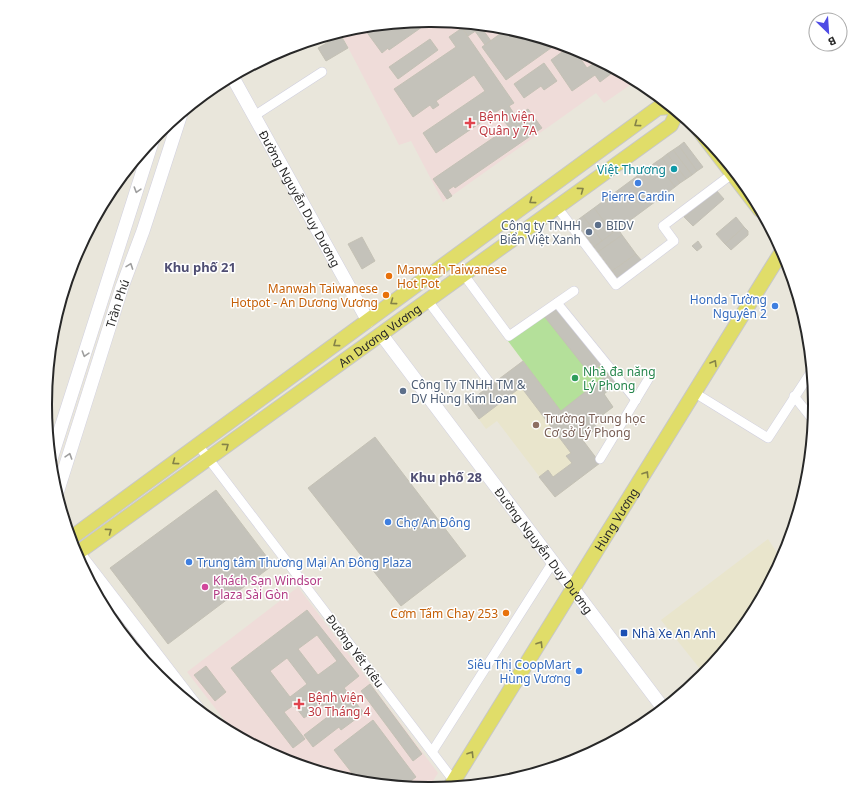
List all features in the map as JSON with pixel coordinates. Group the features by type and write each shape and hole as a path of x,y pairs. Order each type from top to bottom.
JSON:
{"main road":[{"name":"An Dương Vương","path":"76,534 658,108 663,108"},
{"name":"An Dương Vương","path":"81,549 147,504 671,125 675,117"},
{"name":"Hùng Vương","path":"454,781 574,590 778,258"},
{"path":"416,286 428,301"},
{"path":"368,321 381,334"},
{"path":"137,490 147,504"}],"street":[{"path":"254,116 322,72"},
{"name":"Đường Nguyễn Duy Dương","path":"235,82 368,321"},
{"name":"Trần Phú","path":"61,481 108,332 178,124"},
{"name":"Trần Phú","path":"55,446 148,153"},
{"path":"557,207 616,285 674,241 663,226 730,176"},
{"path":"464,275 509,336 574,291"},
{"path":"428,301 489,382"},
{"path":"557,303 636,400"},
{"path":"93,328 108,332"},
{"name":"Đường Nguyễn Duy Dương","path":"381,334 660,704"},
{"path":"600,459 649,378"},
{"path":"695,394 768,438 807,378"},
{"path":"794,396 808,413"},
{"name":"Đường Yết Kiêu","path":"198,445 432,752 450,781"},
{"path":"432,752 553,562"},
{"path":"92,572 182,689"}],"shaded area":[{"name":"Bệnh viện Quân y 7A","path":"430,27 479,30 504,34 551,47 574,56 597,66 630,85 604,103 596,93 443,202 411,141 399,145 343,37 381,30"},
{"name":"Trường Trung học Cơ sở Lý Phong","path":"523,361 600,463 555,497 497,421 486,429 467,403"},
{"path":"768,539 777,553 769,571 744,614 714,653 700,668 661,620"},
{"name":"Bệnh viện 30 Tháng 4","path":"298,587 438,773 432,782 381,779 332,769 286,753 263,743 225,721 187,672"}],"green space":[{"name":"Nhà đa năng Lý Phong","path":"556,307 617,383 604,394 613,407 593,422 597,428 582,440 508,341"}],"building":[{"path":"421,27 389,50 388,48 382,53 367,32"},
{"path":"462,29 514,103 509,106 516,117 528,109 542,128 455,188 454,186 448,190 452,196 447,199 433,179 509,127 504,121 509,118 502,108 436,153 423,133 485,91 474,75 436,101 439,105 433,109 430,105 413,117 394,89 456,47 449,37"},
{"path":"463,29 477,30 468,36"},
{"path":"475,31 484,31 491,41 485,45"},
{"path":"501,33 552,47 506,80 482,47"},
{"path":"342,37 348,48 326,61 318,48 332,40"},
{"path":"430,39 438,50 398,79 389,67"},
{"path":"563,52 581,59 587,68 593,64 611,74 600,82 595,75 572,91 551,60"},
{"path":"544,63 557,81 544,90 541,86 524,98 514,84"},
{"path":"684,142 703,167 697,171 679,146"},
{"path":"679,146 697,171 692,175 673,150"},
{"path":"673,150 692,175 686,179 667,154"},
{"name":"Việt Thương","path":"667,154 686,179 680,183 662,158"},
{"path":"662,158 680,183 675,187 656,162"},
{"path":"656,162 675,187 613,233 594,208"},
{"path":"716,190 724,199 693,226 684,217"},
{"name":"BIDV","path":"594,208 613,233 602,241 583,216"},
{"name":"Công ty TNHH Biển Việt Xanh","path":"583,216 602,241 594,247 575,222"},
{"path":"736,217 744,227 725,244 716,234"},
{"path":"744,227 748,231 748,235 731,250 725,244"},
{"path":"618,229 622,235 598,252 594,247"},
{"path":"622,235 636,254 612,271 598,252"},
{"path":"362,237 375,261 362,269 348,244"},
{"path":"698,241 702,247 697,251 692,246"},
{"path":"636,254 642,261 618,279 612,271"},
{"path":"556,307 602,364 590,374 544,316"},
{"path":"523,361 600,463 555,497 539,477 548,470 553,477 572,463 566,456 571,453 521,387 479,419 467,403"},
{"path":"609,373 617,383 604,394 613,407 593,422 597,428 582,440 561,411"},
{"name":"Chợ An Đông","path":"375,437 466,556 401,606 308,488"},
{"name":"Trung tâm Thương Mại An Đông Plaza","path":"216,490 273,565 168,644 110,568"},
{"path":"307,610 359,676 344,688 364,713 341,730 339,727 313,747 304,735 330,715 322,705 304,718 294,705 284,712 305,739 293,748 231,668","holes":["317,635 337,661 318,675 298,649","287,658 307,684 290,697 270,671"]},
{"path":"206,666 226,692 215,701 194,675"},
{"path":"370,684 422,754 413,761 361,691"},
{"path":"373,720 416,777 410,781 405,781 353,774 334,750"}],"place":[{"name":"Bệnh viện Quân y 7A","path":"470,123"},
{"name":"Việt Thương","path":"674,169"},
{"name":"Pierre Cardin","path":"638,183"},
{"name":"BIDV","path":"598,225"},
{"name":"Công ty TNHH Biển Việt Xanh","path":"589,232"},
{"name":"Manwah Taiwanese Hot Pot","path":"389,276"},
{"name":"Manwah Taiwanese Hotpot - An Dương Vương","path":"386,295"},
{"name":"Honda Tường Nguyên 2","path":"775,306"},
{"name":"Nhà đa năng Lý Phong","path":"575,378"},
{"name":"Công Ty TNHH TM & DV Hùng Kim Loan","path":"403,391"},
{"name":"Trường Trung học Cơ sở Lý Phong","path":"536,425"},
{"name":"Chợ An Đông","path":"388,522"},
{"name":"Trung tâm Thương Mại An Đông Plaza","path":"189,562"},
{"name":"Khách Sạn Windsor Plaza Sài Gòn","path":"205,587"},
{"name":"Cơm Tấm Chay 253","path":"506,613"},
{"name":"Nhà Xe An Anh","path":"624,633"},
{"name":"Siêu Thị CoopMart Hùng Vương","path":"579,671"},
{"name":"Bệnh viện 30 Tháng 4","path":"299,704"}],"district":[{"name":"Khu phố 21","path":"200,267"},
{"name":"Khu phố 28","path":"446,477"}]}
